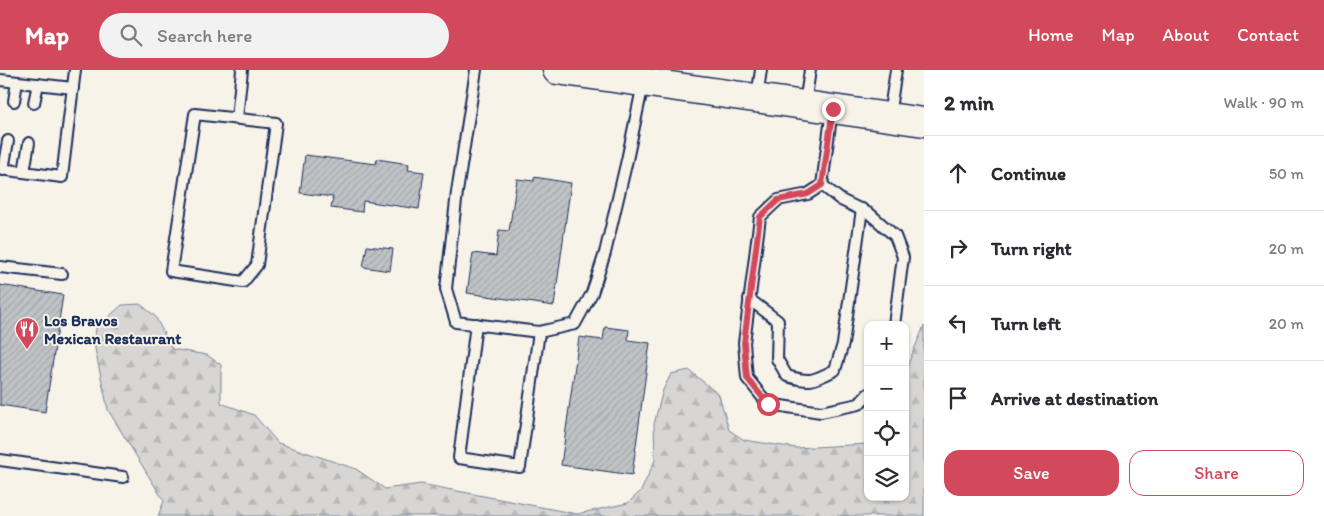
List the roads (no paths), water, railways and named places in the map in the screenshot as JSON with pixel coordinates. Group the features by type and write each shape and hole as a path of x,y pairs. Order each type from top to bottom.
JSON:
{"main road":[{"path":"561,70 684,84 757,98 924,122"}],"lane":[{"path":"8,141 2,170 62,177 75,70"},
{"path":"238,118 242,70"},
{"path":"476,70 457,192 446,289 456,322 539,332 575,324 592,293 627,160 639,78"},
{"path":"757,98 761,70"},
{"path":"805,105 810,70"},
{"path":"889,117 896,70"},
{"path":"0,80 72,88"},
{"path":"14,101 17,82"},
{"path":"34,103 38,84"},
{"path":"833,109 822,185 808,194 778,200 760,217 744,343 747,378 768,404 821,412 859,404 864,398"},
{"path":"194,114 238,118 276,123 257,265 243,282 171,271 194,114"},
{"path":"24,172 29,143"},
{"path":"822,185 841,200 870,214 895,236 903,257 895,321"},
{"path":"749,299 778,321 777,359 787,376 806,381 817,380 835,370 843,344 862,209"},
{"path":"0,267 62,274"},
{"path":"476,324 459,458 520,468 539,332"},
{"path":"0,460 123,477"}],"place":[{"name":"Los Bravos Mexican Restaurant","path":"27,350"}]}
